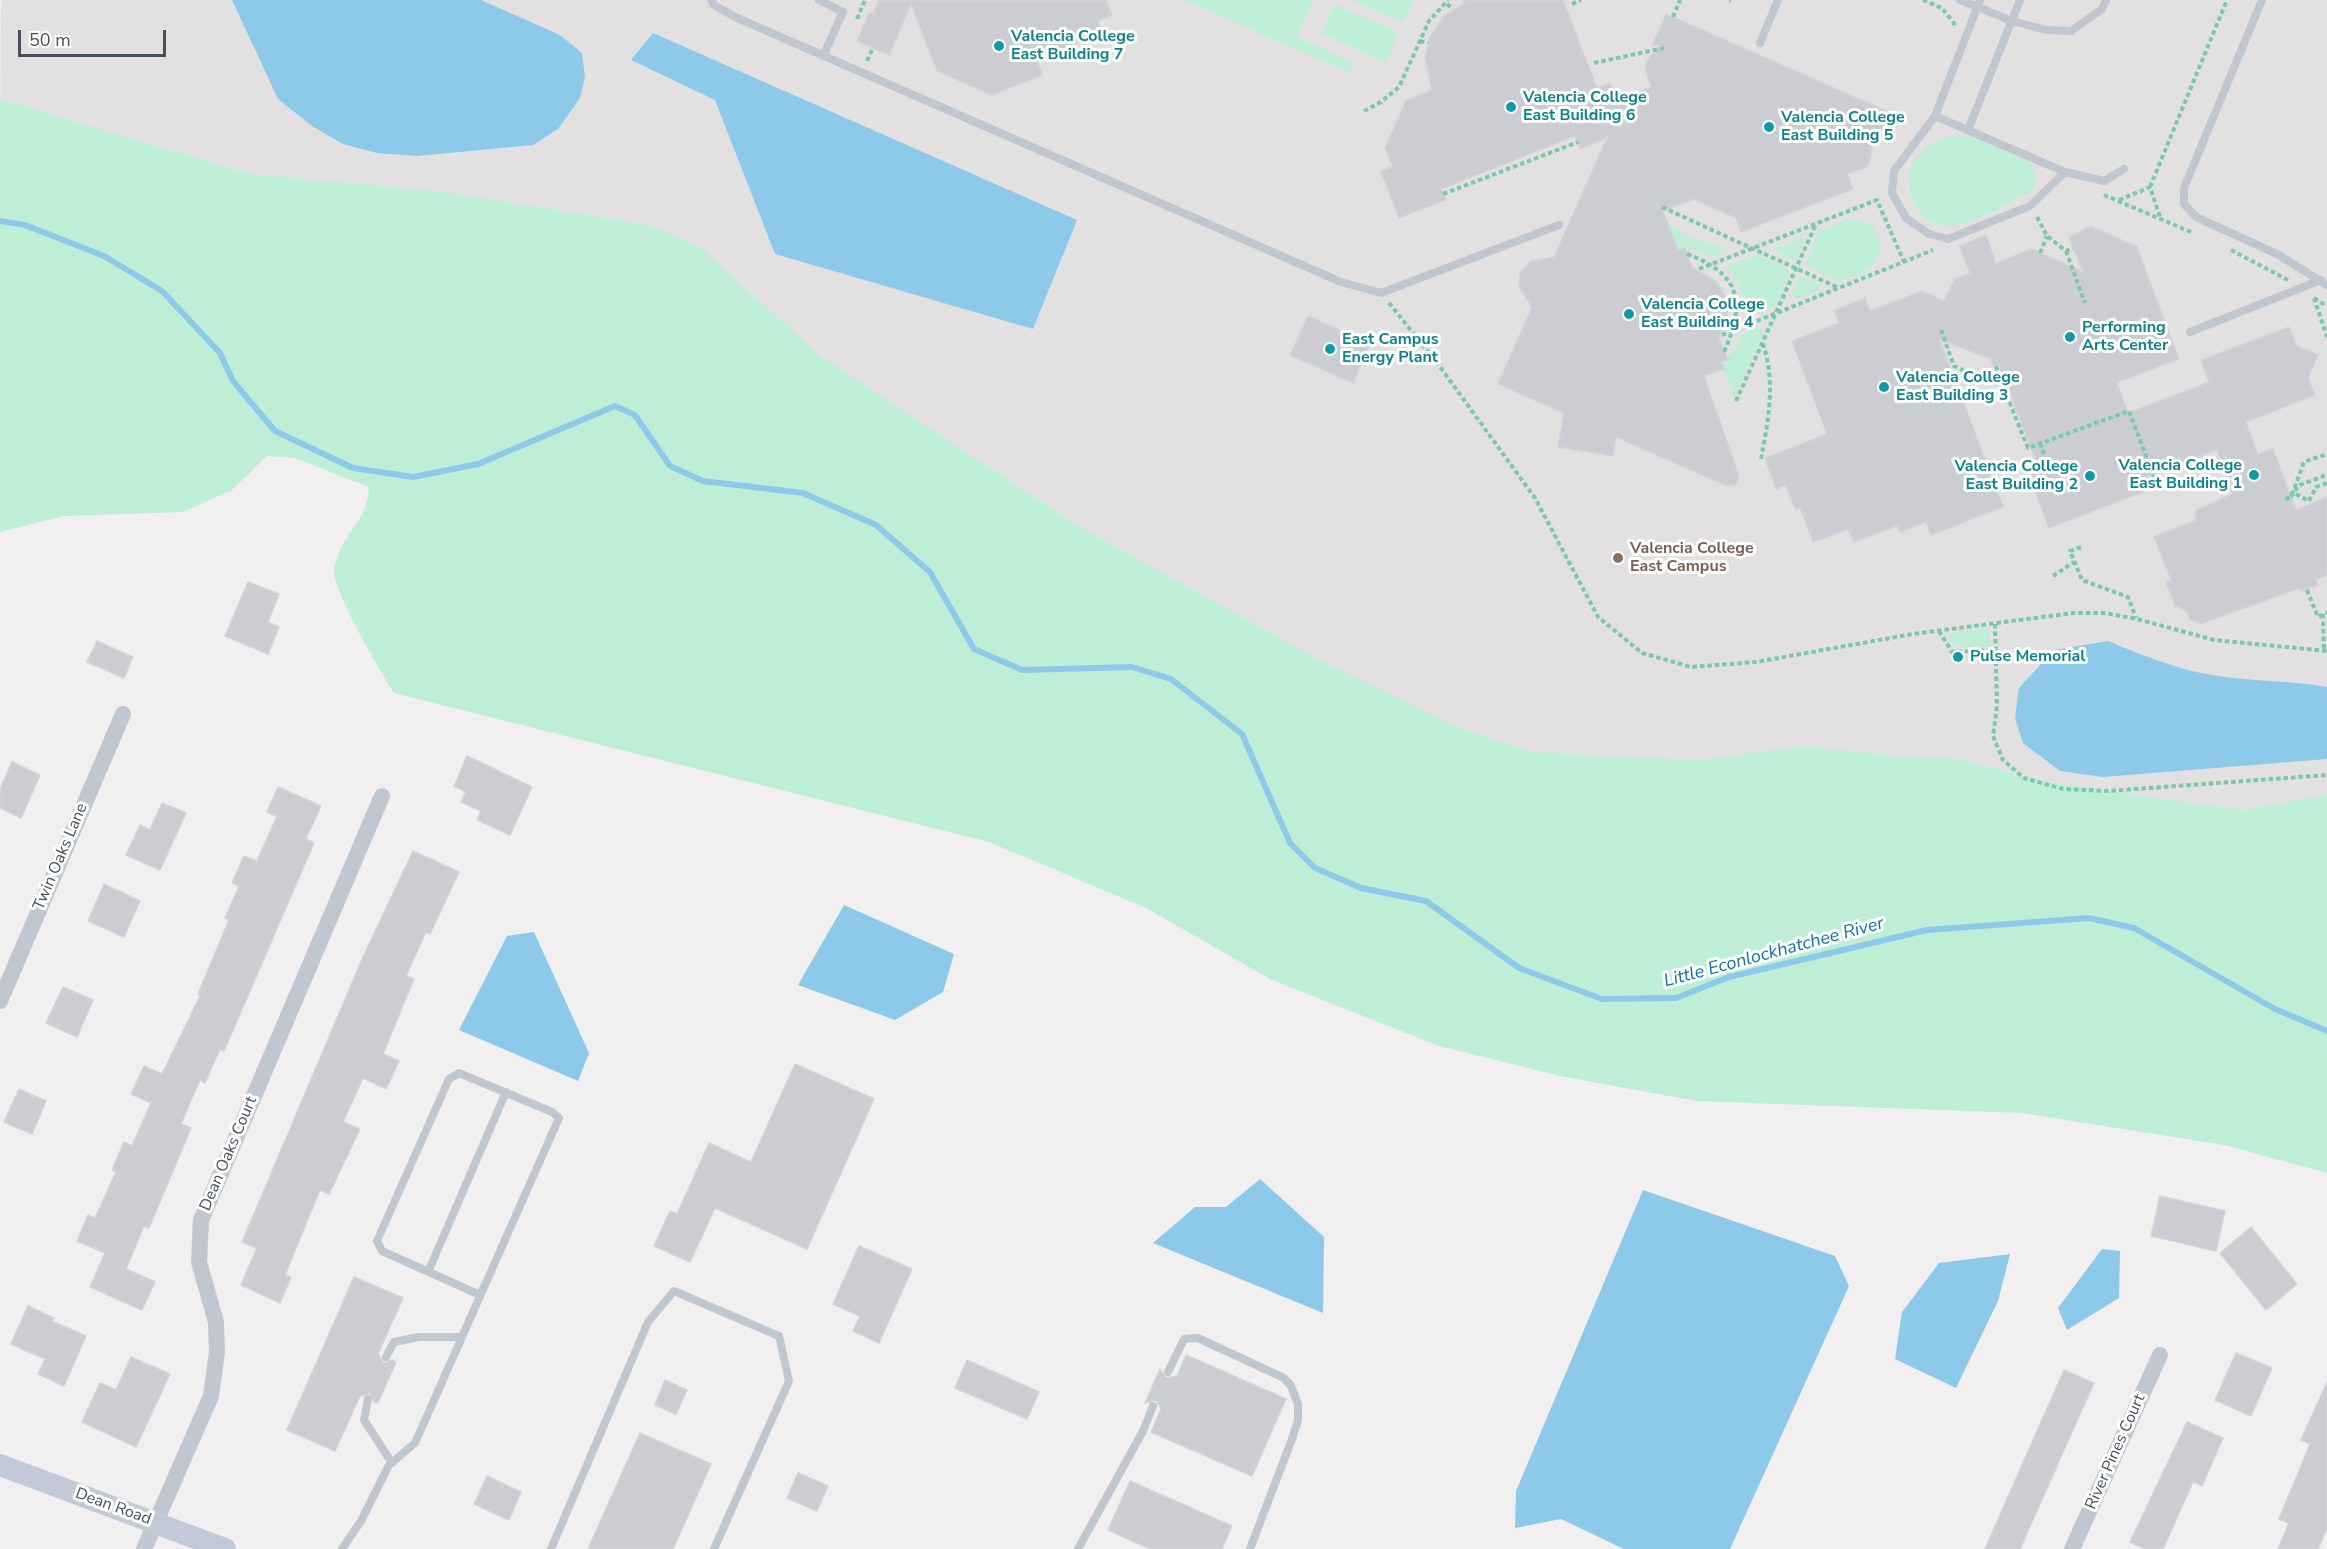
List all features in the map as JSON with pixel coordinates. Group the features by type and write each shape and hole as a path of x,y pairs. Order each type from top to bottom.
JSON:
{"main road":[{"name":"Dean Road","path":"0,1465 225,1549"}],"street":[{"name":"Twin Oaks Lane","path":"0,1000 123,714"},
{"name":"Dean Oaks Court","path":"144,1549 211,1396 217,1352 216,1322 199,1262 201,1220 382,796"},
{"name":"River Pines Court","path":"2072,1549 2160,1355"}],"lane":[{"path":"711,0 714,5 735,17 823,56 1341,282 1381,293 1559,225"},
{"path":"819,0 843,12 823,56"},
{"path":"1760,42 1778,0"},
{"path":"1960,0 1979,4 2012,21 2046,30 2071,31 2102,9 2106,0"},
{"path":"1968,130 2020,0"},
{"path":"2262,0 2184,188 2184,204 2196,217 2277,254 2324,283"},
{"path":"1979,4 1935,116 1894,171 1892,193 1906,218 1929,234 1948,239 2030,206 2065,172"},
{"path":"1935,116 2065,172 2104,181 2124,169"},
{"path":"2190,332 2300,288 2324,283"},
{"path":"342,1549 361,1521 392,1464 415,1443 559,1118 552,1112 459,1073 449,1079 377,1241 382,1251 480,1295"},
{"path":"428,1272 506,1092"},
{"path":"551,1549 648,1322 674,1291 779,1336 789,1381 714,1549"},
{"path":"386,1358 394,1342 419,1336 461,1337"},
{"path":"1168,1372 1184,1339 1198,1338 1284,1378 1296,1395 1298,1420 1250,1549"},
{"path":"368,1399 364,1420 392,1464"},
{"path":"1077,1549 1143,1431 1154,1406"}],"path":[{"path":"1572,4 1581,0"},
{"path":"1673,17 1680,0"},
{"path":"1923,0 1942,8 1954,23 1954,31"},
{"path":"2160,218 2150,187 2227,0"},
{"path":"1364,111 1381,102 1399,87 1429,21 1448,2 1453,9"},
{"path":"1420,41 1428,43"},
{"path":"867,63 873,48"},
{"path":"1594,63 1664,48"},
{"path":"1443,194 1578,142"},
{"path":"2118,201 2150,187"},
{"path":"2100,194 2194,234"},
{"path":"1699,269 1877,200 1904,262"},
{"path":"1662,207 1840,288"},
{"path":"2026,222 2044,210"},
{"path":"2037,216 2047,236 2066,251 2085,303"},
{"path":"1736,401 1816,224"},
{"path":"2040,253 2047,236"},
{"path":"2224,247 2300,288 2327,306"},
{"path":"2066,251 2073,248"},
{"path":"1722,335 1934,249 1942,250"},
{"path":"1688,254 1713,263 1727,279 1735,297 1738,315 1724,352"},
{"path":"1381,293 1438,364 1535,498 1598,618 1642,653 1691,667 1756,662 1939,631 2073,613 2105,613 2137,619 2214,640 2326,651 2325,613 2318,617 2307,590"},
{"path":"2314,298 2327,337"},
{"path":"1941,330 1954,366 1994,384 2001,381"},
{"path":"1761,459 1769,418 1770,380 1763,344"},
{"path":"1996,366 2028,448 2128,411 2155,480"},
{"path":"2040,443 2048,462"},
{"path":"2327,454 2304,462 2293,492 2286,500 2296,494 2300,486 2327,475"},
{"path":"2296,494 2309,501 2316,487 2327,483"},
{"path":"2081,547 2070,551 2082,580 2128,597 2137,619"},
{"path":"2053,576 2074,562"},
{"path":"1995,624 1996,706 1993,736 2003,759 2024,778 2063,789 2108,791 2325,775"},
{"path":"1939,631 1952,652 1994,650"}],"shaded area":[{"name":"Valencia College East Campus","path":"1,0 2327,0 2327,1146 0,180"}],"green space":[{"path":"1183,0 1313,0 1297,37 1354,63 1350,73"},
{"path":"1352,0 1414,0 1404,23"},
{"path":"1335,4 1399,33 1386,63 1321,33"},
{"path":"0,99 250,174 439,191 650,225 700,247 820,356 1080,527 1314,657 1462,729 1533,752 1699,760 1804,746 1887,755 1959,759 2046,782 2242,810 2327,795 2327,1173 2224,1145 2022,1113 1696,1101 1560,1076 1439,1046 1270,979 1146,908 989,842 394,693 349,613 341,596 334,570 341,548 366,506 369,487 295,458 267,456 232,490 183,512 64,516 0,532"},
{"path":"1951,136 1973,137 2031,163 2035,185 2026,195 1962,224 1941,225 1930,221 1914,204 1910,193 1911,169 1923,150"},
{"path":"1849,219 1864,221 1876,230 1880,252 1872,266 1860,274 1839,281 1805,266 1818,231"},
{"path":"1668,223 1696,241 1702,239 1727,251 1713,257 1695,250 1678,249"},
{"path":"1802,237 1805,240 1794,261 1773,250"},
{"path":"1756,255 1788,269 1789,275 1775,306 1746,318 1740,290 1726,266"},
{"path":"1800,276 1819,283 1820,286 1818,290 1797,299 1791,293"},
{"path":"1758,328 1763,333 1734,397 1722,365 1734,351 1743,334"},
{"path":"1990,629 1990,646 1967,648 1961,645 1953,646 1949,641 1949,634"}],"water":[{"path":"232,0 481,0 560,35 582,53 585,77 580,98 558,129 533,145 417,156 377,153 343,144 312,126 278,99"},
{"path":"653,33 1077,220 1033,329 775,254 715,100 631,60"},
{"path":"2108,641 2159,661 2199,672 2226,677 2327,687 2327,759 2103,777 2060,771 2023,743 2015,718 2019,688 2054,650"},
{"path":"844,905 954,954 943,992 895,1020 798,985"},
{"path":"534,932 589,1053 578,1081 459,1030 507,936"},
{"path":"1260,1179 1324,1237 1323,1313 1153,1243 1195,1207 1226,1207"},
{"path":"1643,1190 1835,1256 1849,1286 1730,1549 1624,1549 1561,1519 1515,1528 1516,1491"},
{"path":"2102,1249 2120,1251 2119,1298 2067,1330 2058,1308"},
{"path":"2010,1254 1998,1301 1956,1388 1895,1359 1902,1312 1939,1263"}],"building":[{"name":"Valencia College East Building 7","path":"879,0 1106,0 1112,15 1098,21 1102,33 1037,60 1042,75 992,95 937,71 911,4 889,55 857,41 869,13 873,14"},
{"path":"1463,0 1563,0 1597,88 1610,83 1616,101 1651,87 1645,68 1646,62 1659,46 1653,44 1666,14 1893,114 1879,144 1873,142 1867,167 1847,174 1853,189 1741,232 1736,218 1694,199 1663,211 1678,250 1685,248 1692,267 1716,281 1726,297 1728,319 1719,339 1728,359 1721,362 1724,369 1704,376 1739,476 1736,485 1727,486 1616,437 1613,456 1558,447 1564,413 1498,384 1532,307 1519,287 1520,272 1531,261 1554,257 1607,138 1580,149 1575,136 1441,189 1446,200 1399,218 1381,171 1393,167 1385,148 1406,101 1432,90 1425,58 1430,37 1443,17 1464,4"},
{"path":"2091,226 2137,247 2179,359 2117,382 2128,413 2209,382 2201,360 2289,327 2297,346 2318,355 2308,378 2315,395 2246,422 2258,454 2273,449 2296,510 2327,497 2327,575 2316,580 2318,585 2301,592 2300,588 2200,624 2190,619 2187,612 2175,605 2166,582 2171,580 2154,537 2196,520 2195,511 2232,494 2217,450 2148,476 2153,488 2049,528 2035,491 2038,490 2030,469 2038,466 1999,365 1993,366 1991,359 1940,340 2003,507 1931,535 1926,522 1900,532 1897,526 1854,542 1848,529 1813,542 1800,508 1795,509 1786,485 1776,489 1765,458 1827,434 1792,341 1839,323 1834,311 1865,298 1870,311 1922,291 1944,301 1955,279 1970,273 1959,246 1986,235 1996,263 2032,249 2083,272 2069,237"},
{"name":"East Campus Energy Plant","path":"1308,316 1370,344 1353,383 1290,355"},
{"path":"248,582 279,594 268,622 279,627 268,654 225,636"},
{"path":"97,641 133,657 124,678 87,662"},
{"path":"467,756 532,787 510,835 477,820 481,811 461,802 466,792 454,786"},
{"path":"12,762 40,775 21,818 0,808 0,789"},
{"path":"278,787 321,806 306,839 314,843 224,1051 220,1049 205,1083 200,1080 181,1124 191,1128 149,1228 144,1226 126,1269 155,1282 142,1310 90,1287 105,1253 77,1241 88,1215 95,1218 116,1172 112,1170 124,1142 132,1146 151,1103 131,1094 144,1066 162,1074 200,996 198,994 229,920 225,918 239,886 232,883 244,856 257,861 277,816 267,812"},
{"path":"162,803 186,813 160,870 126,855 140,825 150,830"},
{"path":"413,851 459,872 430,934 426,932 406,976 414,979 383,1054 399,1061 386,1089 363,1078 343,1122 360,1129 329,1194 320,1190 285,1275 291,1277 280,1303 241,1285 257,1248 242,1242 363,957"},
{"path":"104,884 140,901 124,937 88,921"},
{"path":"63,987 93,1000 77,1037 46,1023"},
{"path":"795,1064 874,1099 807,1249 715,1208 690,1262 654,1246 670,1211 677,1214 709,1143 751,1162"},
{"path":"19,1089 46,1101 32,1134 4,1122"},
{"path":"2160,1196 2225,1211 2216,1251 2151,1236"},
{"path":"2251,1227 2297,1284 2266,1310 2220,1253"},
{"path":"859,1246 912,1269 879,1343 853,1331 860,1316 833,1304"},
{"path":"354,1277 403,1298 378,1354 384,1363 392,1360 396,1362 378,1403 374,1402 370,1393 360,1396 335,1451 287,1430"},
{"path":"28,1306 54,1318 52,1321 86,1336 64,1386 38,1374 45,1359 11,1344"},
{"path":"2236,1353 2272,1368 2251,1416 2215,1400"},
{"path":"1186,1355 1286,1399 1252,1476 1151,1432 1161,1409 1156,1400 1145,1403 1160,1369 1166,1378 1177,1376"},
{"path":"131,1357 170,1374 136,1447 82,1422 100,1383 116,1390"},
{"path":"967,1360 1039,1392 1027,1419 955,1388"},
{"path":"2064,1370 2094,1383 2020,1549 1985,1549"},
{"path":"665,1380 687,1390 676,1414 655,1405"},
{"path":"2327,1382 2327,1528 2318,1549 2278,1549 2289,1523 2279,1519 2310,1444 2301,1440"},
{"path":"2187,1422 2223,1438 2202,1486 2193,1482 2163,1549 2145,1549 2130,1542"},
{"path":"640,1433 711,1464 673,1549 588,1549"},
{"path":"798,1473 828,1486 817,1511 787,1498"},
{"path":"487,1476 521,1492 509,1520 474,1504"},
{"path":"1130,1481 1232,1526 1222,1549 1150,1549 1108,1530"}],"waterway":[{"name":"Little Econlockhatchee River","path":"0,221 25,225 104,256 162,291 220,353 233,381 275,431 353,468 413,477 478,464 615,406 635,415 670,466 703,481 803,493 876,525 930,572 974,649 1022,670 1132,667 1171,679 1242,734 1290,843 1315,868 1361,888 1426,901 1519,968 1602,999 1676,998 1729,977 1927,930 2089,918 2134,928 2275,1009 2327,1031"}],"place":[{"name":"Valencia College East Building 7","path":"999,46"},
{"name":"Valencia College East Building 6","path":"1511,107"},
{"name":"Valencia College East Building 5","path":"1769,127"},
{"name":"Valencia College East Building 4","path":"1629,314"},
{"name":"Performing Arts Center","path":"2070,337"},
{"name":"East Campus Energy Plant","path":"1330,349"},
{"name":"Valencia College East Building 3","path":"1884,387"},
{"name":"Valencia College East Building 1","path":"2254,475"},
{"name":"Valencia College East Building 2","path":"2090,476"},
{"name":"Valencia College East Campus","path":"1618,558"},
{"name":"Pulse Memorial","path":"1958,657"}]}
